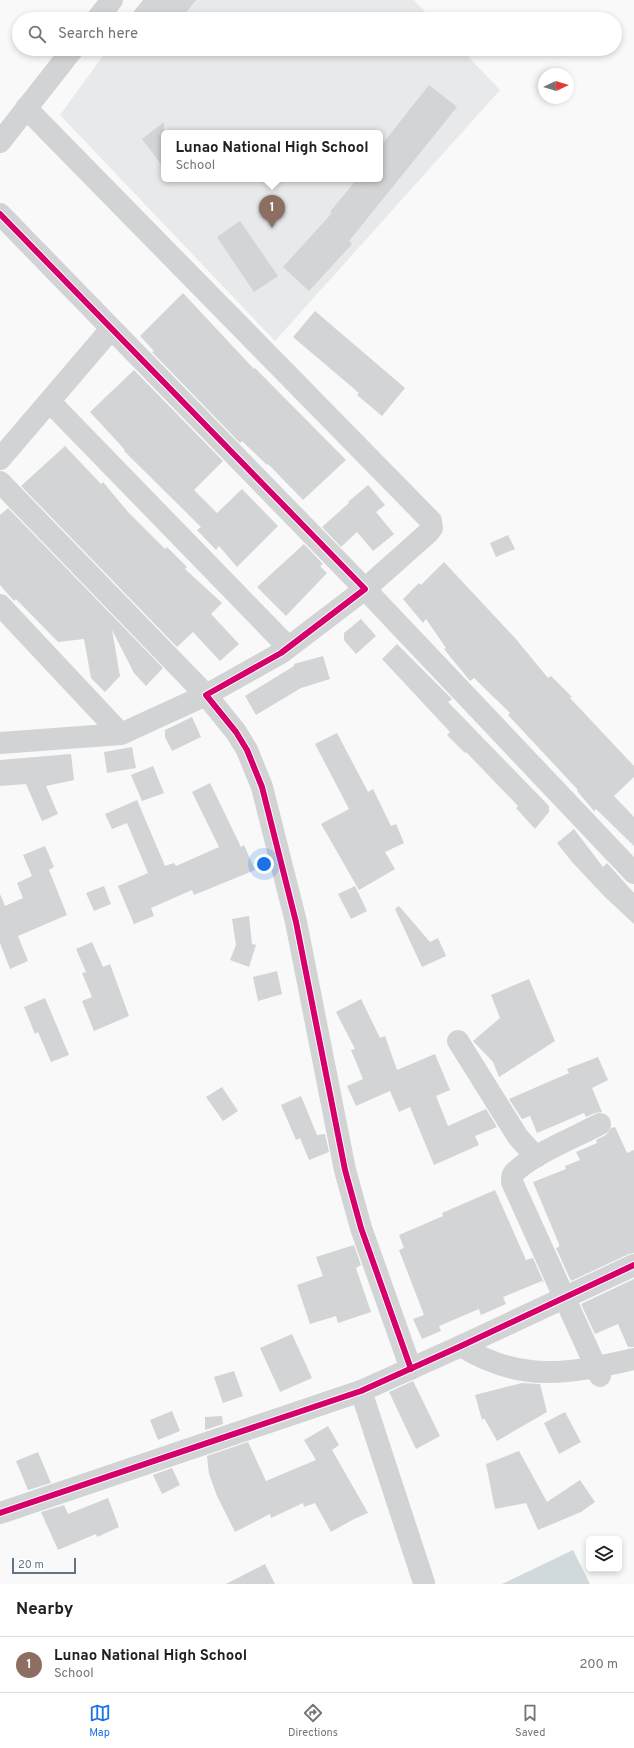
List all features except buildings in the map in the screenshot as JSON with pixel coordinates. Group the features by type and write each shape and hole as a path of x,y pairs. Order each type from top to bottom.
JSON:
{"street":[{"path":"103,12 112,0"},
{"path":"0,142 67,56"},
{"path":"0,743 121,734 206,695 288,647 365,589 432,528 431,521 26,108"},
{"path":"0,214 111,330 365,589 634,873"},
{"path":"0,459 111,330"},
{"path":"50,402 288,647"},
{"path":"0,482 206,695 236,732 247,750 262,787 296,922 345,1170 361,1228 412,1369"},
{"path":"0,605 121,734"},
{"path":"458,1041 518,1137 536,1157"},
{"path":"598,1372 512,1182 512,1175 515,1171 536,1157 600,1124"},
{"path":"0,1513 140,1467 361,1391 412,1369 564,1296 634,1265"},
{"path":"461,1346 478,1357 508,1368 528,1372 598,1372 634,1359"},
{"path":"361,1391 424,1583"}],"shaded area":[{"path":"144,0 414,0 425,12 135,12"},
{"path":"103,56 468,56 500,90 275,341 60,115"},
{"path":"573,1550 590,1584 502,1584"}],"cycle path":[{"path":"0,214 365,589 281,653 206,695 236,732 247,750 262,787 296,922 345,1170 361,1228 411,1369"},
{"path":"0,1513 361,1391 634,1265"}],"place":[{"name":"Lunao National High School","path":"272,228"}]}
